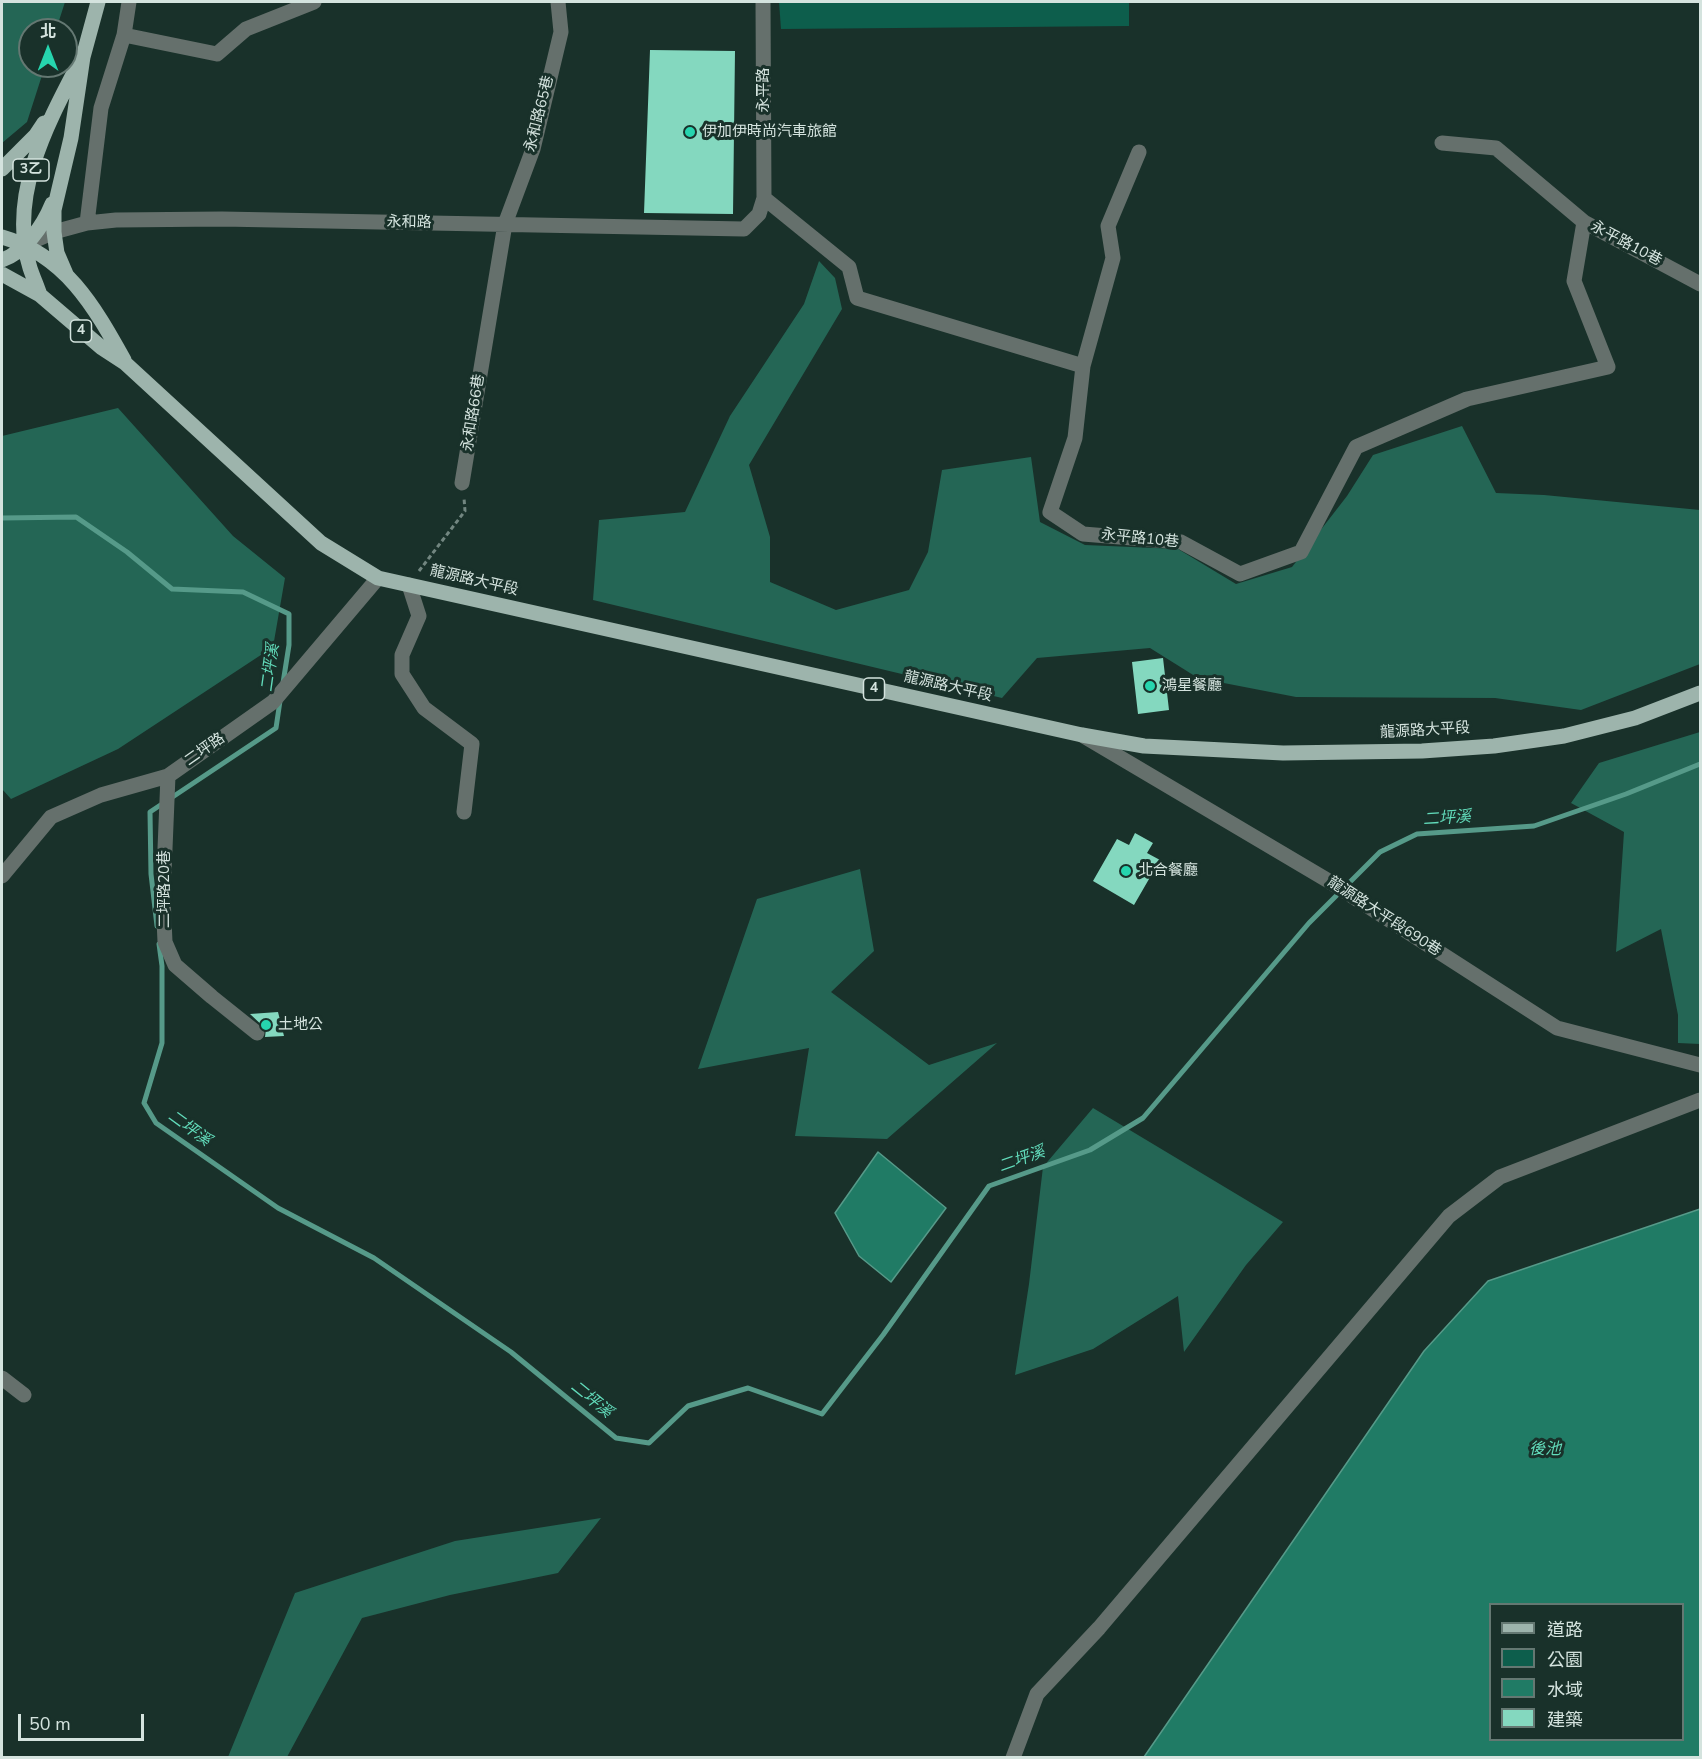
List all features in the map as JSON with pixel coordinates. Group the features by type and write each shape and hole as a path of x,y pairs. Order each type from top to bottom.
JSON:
{"main road":[{"name":"3乙","path":"54,232 54,210 74,120 83,57 98,2"},
{"name":"3乙","path":"2,169 36,135 59,101 83,57"},
{"name":"3乙","path":"26,244 24,219 31,169 59,101"},
{"name":"3乙","path":"2,260 9,258 26,244 46,218 59,186"},
{"name":"4","path":"54,232 57,253 66,274"},
{"name":"龍源路大平段","path":"2,237 26,244 66,274 99,317 125,363"},
{"name":"龍源路大平段","path":"26,244 29,267 40,294"},
{"name":"龍源路大平段","path":"2,274 40,294 102,348 125,363 321,543 378,578 1082,735 1144,746 1283,753 1434,750 1494,746 1564,736 1635,718 1701,693"}],"street":[{"path":"87,223 102,108 124,35 129,2"},
{"path":"124,35 217,54 246,29 314,2"},
{"name":"永和路65巷","path":"505,224 532,149 561,32 558,2"},
{"name":"永平路","path":"759,214 765,198 763,2"},
{"path":"1442,142 1496,148 1584,222"},
{"path":"765,198 849,267 857,298 1083,366 1113,258 1108,226 1139,152"},
{"name":"永和路","path":"26,244 54,232 87,223 116,220 222,219 744,229 759,214"},
{"name":"永平路10巷","path":"1083,366 1075,438 1050,512 1083,534 1181,542 1240,574 1301,552 1356,447 1467,399 1608,367 1574,280 1584,222 1701,284"},
{"name":"永和路66巷","path":"462,483 505,224"},
{"name":"二坪路","path":"2,876 51,818 101,795 168,776 273,702 378,578"},
{"path":"409,585 418,616 402,655 402,674 424,708 472,744 464,812"},
{"name":"龍源路大平段690巷","path":"1082,735 1327,880 1557,1028 1701,1065"},
{"name":"二坪路20巷","path":"168,776 163,897 165,942 175,965 257,1033"},
{"path":"1013,1758 1037,1694 1107,1620 1449,1216 1500,1177 1701,1100"},
{"path":"2,1378 24,1395"}],"path":[{"path":"409,585 465,511 462,483"}],"green space":[{"path":"779,2 1129,2 1129,26 781,29"}],"shaded area":[{"path":"2,2 65,2 60,18 18,18 18,78 41,78 27,122 2,143"},
{"path":"819,261 835,278 842,309 749,465 770,537 770,582 836,610 909,590 928,552 942,470 1031,457 1040,522 1085,545 1178,549 1236,584 1292,567 1347,496 1373,455 1462,426 1496,493 1544,495 1700,510 1700,664 1581,710 1495,698 1296,697 1198,678 1150,648 1037,658 1002,698 593,600 599,520 685,512 730,416 804,304"},
{"path":"118,408 233,536 285,578 273,647 118,749 11,799 2,789 2,436"},
{"path":"1700,732 1700,1044 1678,1043 1678,1015 1661,929 1616,952 1624,832 1571,803 1599,763"},
{"path":"860,869 874,951 831,992 929,1065 997,1043 887,1139 795,1136 809,1048 698,1069 757,899"},
{"path":"1093,1108 1283,1222 1246,1265 1184,1352 1178,1296 1093,1349 1015,1375 1043,1167"},
{"path":"601,1518 558,1573 450,1595 362,1618 287,1757 228,1757 295,1593 455,1541"}],"water":[{"path":"878,1152 946,1208 891,1282 859,1256 835,1213"},
{"name":"後池","path":"1700,1209 1700,1757 1144,1757 1424,1351 1488,1281"}],"building":[{"name":"伊加伊時尚汽車旅館","path":"650,50 735,51 733,214 644,213"},
{"name":"鴻星餐廳","path":"1163,658 1169,710 1138,714 1132,662"},
{"name":"北合餐廳","path":"1135,833 1153,843 1147,853 1160,860 1134,905 1093,881 1117,839 1129,845"},
{"name":"土地公","path":"278,1012 284,1036 265,1037 266,1029 250,1014"}],"waterway":[{"name":"二坪溪","path":"2,518 76,517 127,552 172,589 243,592 289,614 289,645 283,683"},
{"name":"二坪溪","path":"157,926 151,874 150,812 276,728 280,701"},
{"name":"二坪溪","path":"159,944 162,966 162,1043 144,1103 156,1123 278,1208 374,1258 511,1352 616,1438 649,1443 688,1406 748,1388 822,1414 883,1335 989,1186 1090,1150 1143,1118 1309,923 1380,852 1417,834 1534,826 1626,794 1700,764"}],"place":[{"name":"伊加伊時尚汽車旅館","path":"690,132"},
{"name":"鴻星餐廳","path":"1150,686"},
{"name":"北合餐廳","path":"1126,871"},
{"name":"土地公","path":"266,1025"}]}
